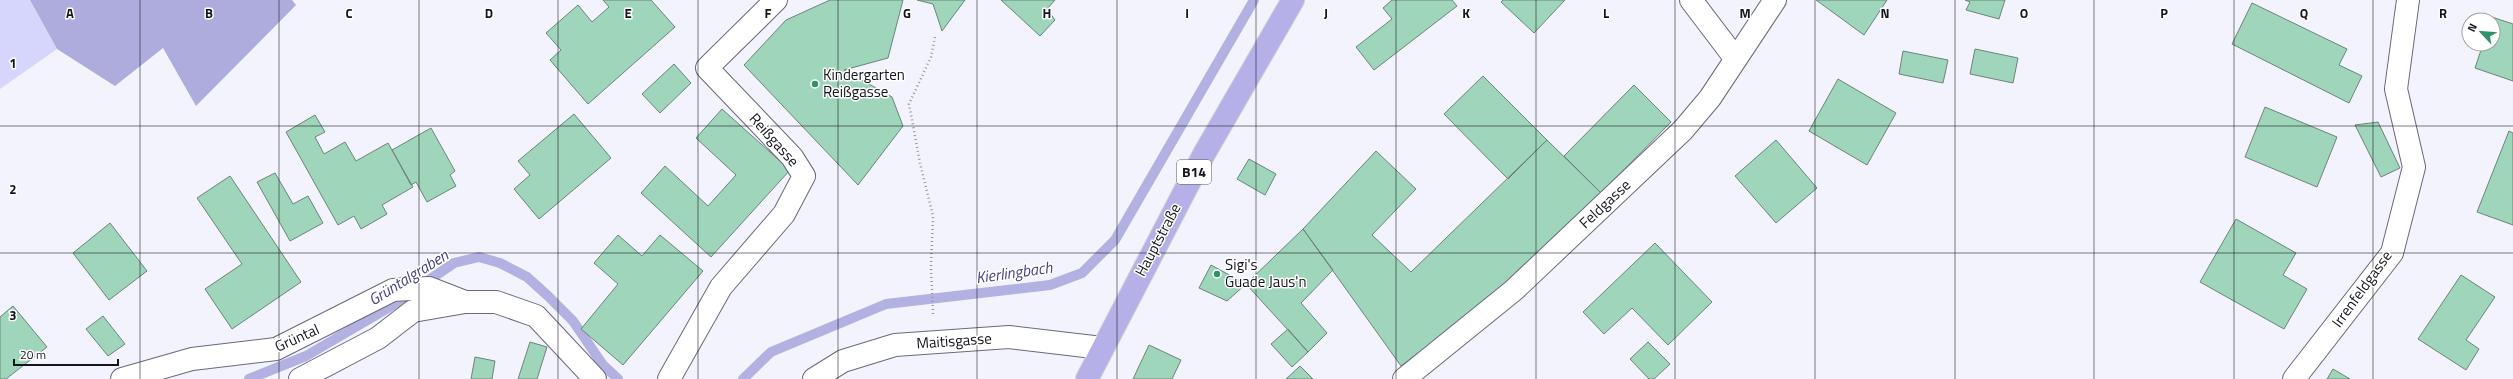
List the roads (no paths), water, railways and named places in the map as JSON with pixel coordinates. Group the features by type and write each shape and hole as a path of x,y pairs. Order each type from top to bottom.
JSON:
{"main road":[{"name":"Hauptstraße","path":"1087,379 1204,154 1293,0"}],"street":[{"name":"Reißgasse","path":"669,379 721,287 784,214 804,176 792,157 707,68 776,0"},
{"path":"1691,0 1735,58"},
{"name":"Feldgasse","path":"1404,379 1514,290 1684,130 1710,98 1774,0"},
{"name":"Irrenfeldgasse","path":"2294,379 2392,253 2414,167 2396,89 2408,0"},
{"name":"Grüntal","path":"122,379 192,359 276,349 393,290 429,288 465,302"},
{"name":"Grüntal","path":"300,379 378,338 413,311 465,302 496,302 536,316 594,379"},
{"name":"Maitisgasse","path":"814,379 843,361 895,345 1009,337 1102,348"}],"waterway":[{"name":"Kierlingbach","path":"743,379 771,352 886,304 1050,285 1082,273 1115,240 1254,0"},
{"name":"Grüntalgraben","path":"249,379 306,356 388,308 454,263 479,257 500,263 527,277 573,321 603,365 618,379"}],"place":[{"name":"Kindergarten Reißgasse","path":"815,84"},
{"name":"Sigi's Guade Jaus'n","path":"1217,274"}]}
